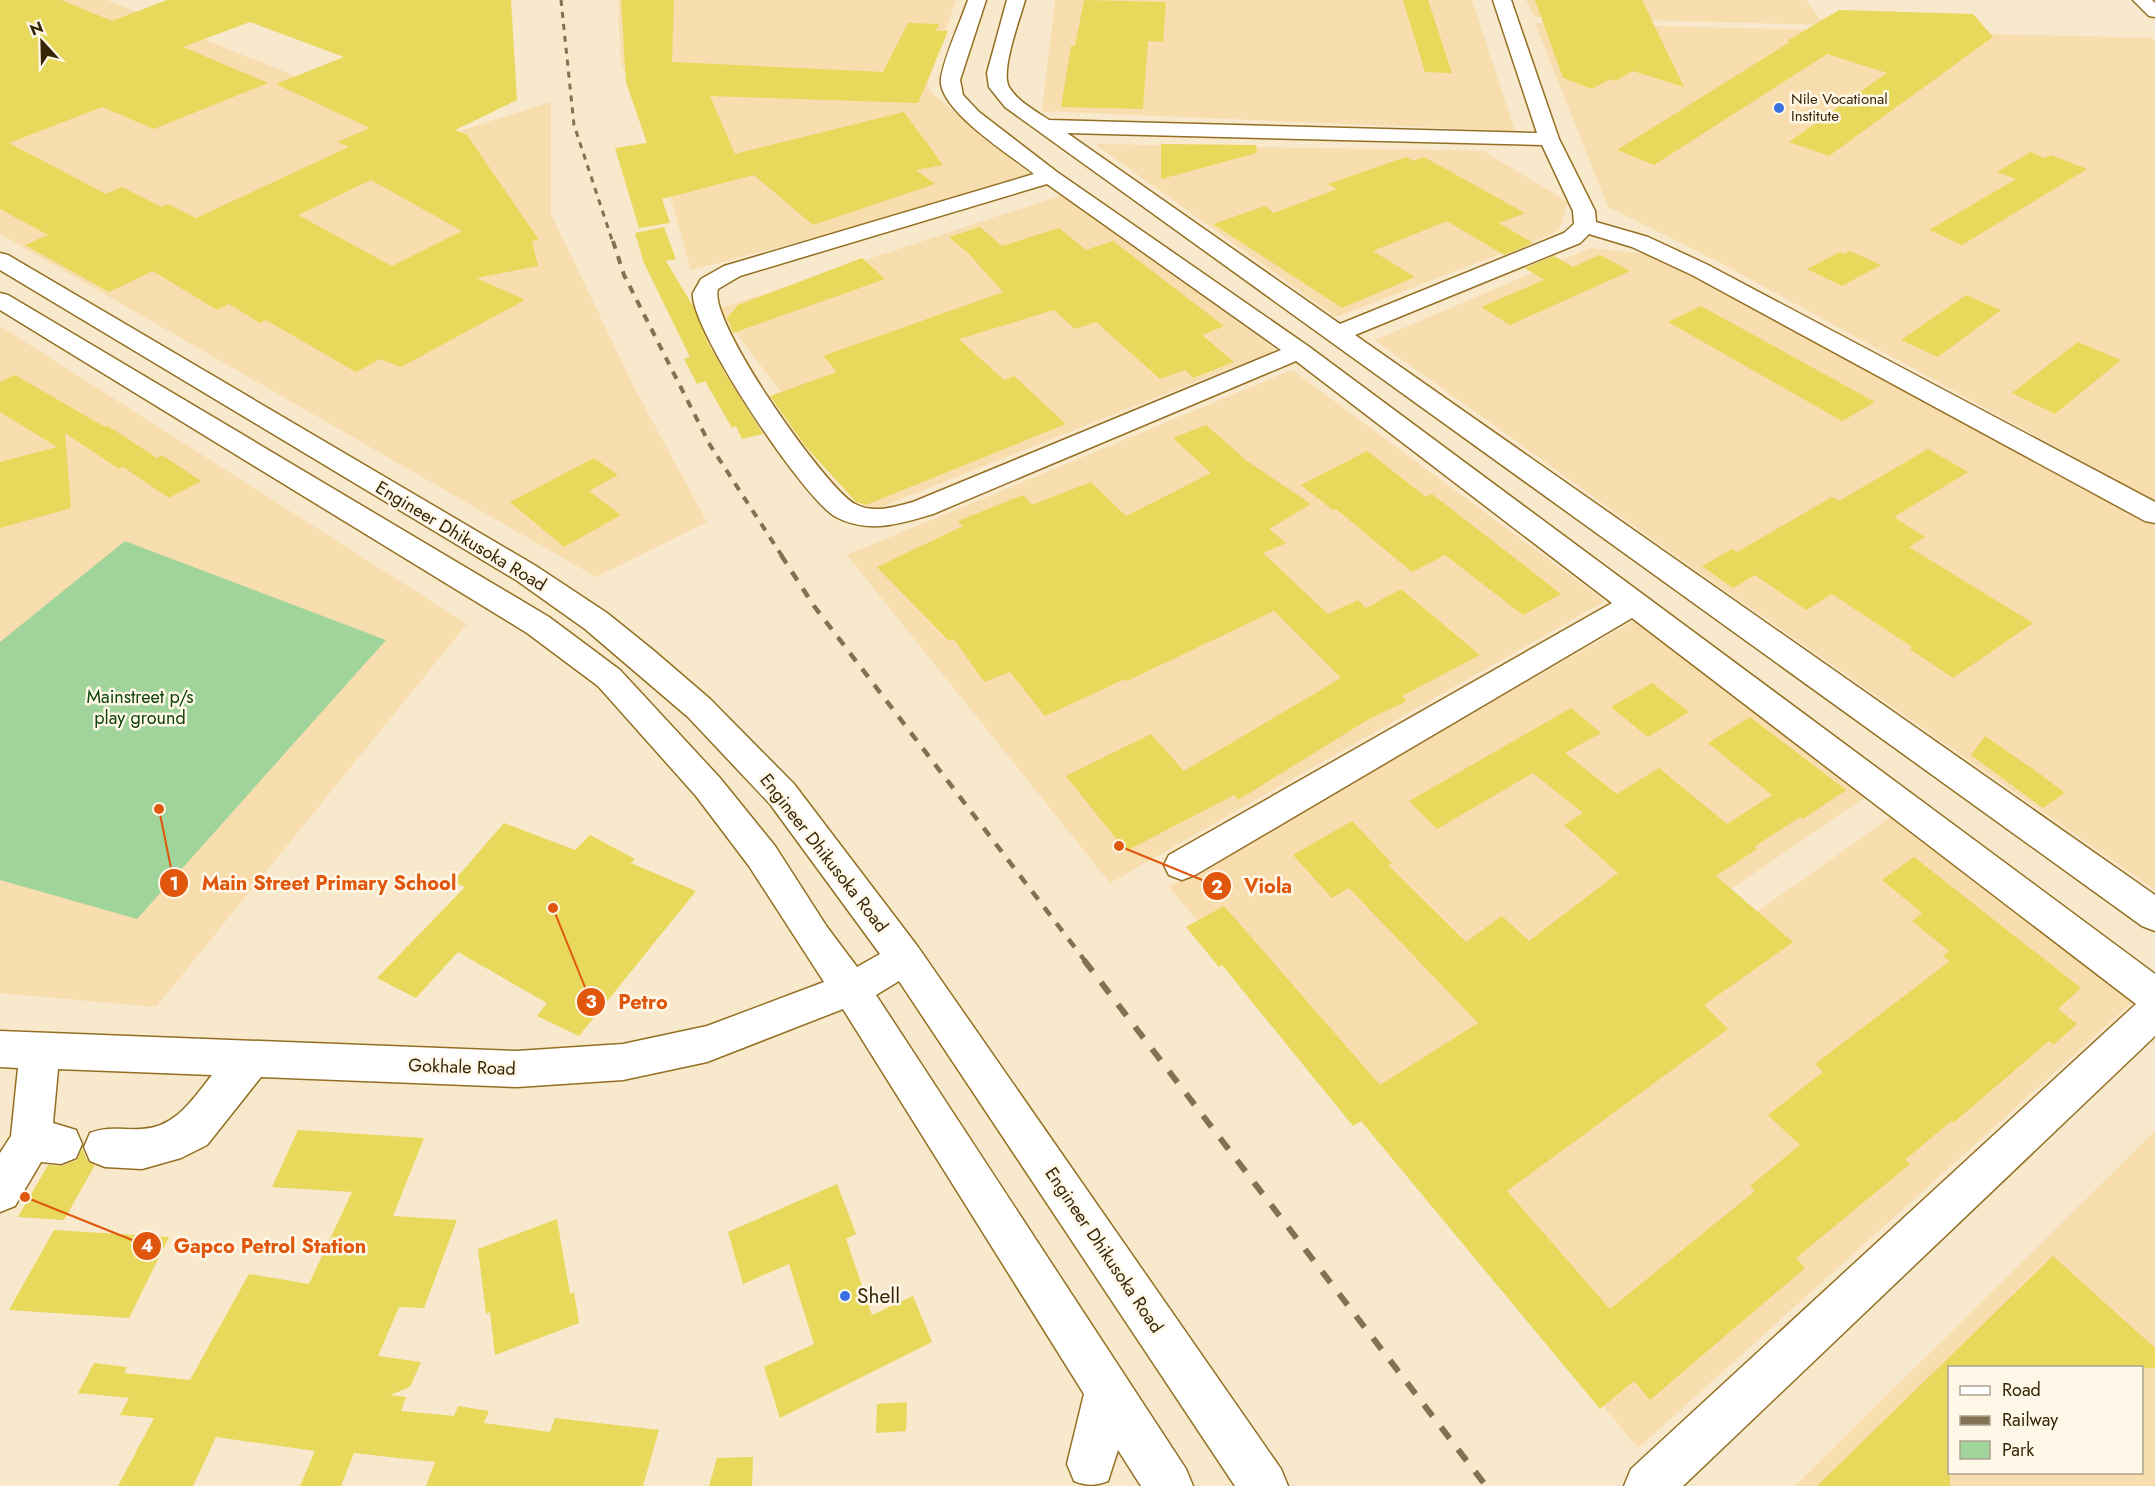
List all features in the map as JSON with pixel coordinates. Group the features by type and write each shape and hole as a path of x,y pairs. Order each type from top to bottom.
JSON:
{"street":[{"path":"977,0 950,80 954,97 972,116 1050,176 1299,351 1633,604 2020,892 2155,996"},
{"path":"1016,0 996,73 999,87 1012,103 2155,915"},
{"path":"1502,0 1550,139 1584,212 1585,226"},
{"path":"2142,0 2155,12"},
{"path":"1043,126 1550,139"},
{"path":"1050,176 732,271 714,280 706,288 704,297 712,323 753,393 798,458 837,506 857,515 884,519 923,507 1299,351"},
{"path":"1104,212 1143,197"},
{"path":"1338,333 1572,237 1585,226"},
{"path":"1585,226 1640,242 1700,270 2155,514"},
{"name":"Engineer Dhikusoka Road","path":"0,260 526,573 596,621 699,708 782,794 905,959 1264,1486"},
{"path":"1242,310 1281,293"},
{"name":"Engineer Dhikusoka Road","path":"0,300 538,625 609,678 708,787 755,847 814,938 851,989 1169,1486"},
{"path":"1367,403 1409,383"},
{"path":"1547,539 1592,514"},
{"path":"1182,865 1633,604"},
{"name":"Gokhale Road","path":"0,1049 517,1069 623,1062 707,1044 851,989 905,959"},
{"path":"1648,1486 2155,1011"},
{"path":"0,1191 46,1143 40,1050"},
{"path":"105,1147 142,1149 166,1144 192,1131 251,1059"},
{"path":"1091,1464 1108,1390"}],"shaded area":[{"path":"0,0 107,0 444,136 551,102 551,214 635,389 707,522 596,577 0,234"},
{"path":"618,0 956,0 927,86 933,94 1037,180 691,270 670,195 621,62"},
{"path":"1055,0 1472,0 1515,131 1042,111"},
{"path":"1526,0 1806,0 1824,25 1534,17"},
{"path":"1535,23 2151,38 2155,41 2155,501 1719,262 1608,207"},
{"path":"1095,144 1483,151 1568,202 1559,230 1552,234 1336,317"},
{"path":"1062,195 1276,350 871,511 718,309"},
{"path":"1591,248 1672,257 1940,410 2155,526 2155,890 1676,556 1375,340"},
{"path":"0,326 467,624 156,1007 0,993"},
{"path":"1292,370 1605,601 1110,883 847,555"},
{"path":"1637,619 1870,794 1375,1132 1169,887"},
{"path":"1895,814 2137,998 1638,1448 1400,1165"},
{"path":"2155,1131 2155,1486 1795,1486"}],"green space":[{"name":"Mainstreet p/s play ground","path":"125,541 386,640 137,919 0,880 0,642"}],"building":[{"path":"0,0 61,0 112,21 167,0 511,0 517,100 455,130 467,135 539,240 532,241 538,266 476,278 525,300 401,367 380,359 356,372 266,320 260,323 229,304 217,310 153,271 109,292 25,245 48,235 0,209","holes":["250,22 344,57 276,84 370,128 337,142 349,147 196,218 168,204 161,207 122,187 106,194 9,143 102,107 154,129 268,83 183,47","371,180 462,231 392,266 298,215"]},
{"path":"621,0 674,0 672,62 883,72 908,23 939,24 936,31 948,31 918,103 710,96 735,154 904,112 943,165 916,170 935,184 813,225 754,175 662,199 670,223 639,228 615,148 647,143 626,82"},
{"path":"1084,0 1166,2 1163,42 1148,41 1143,109 1061,107 1071,46 1075,46"},
{"path":"1403,0 1428,0 1452,73 1425,72"},
{"path":"1535,0 1642,0 1684,87 1633,71 1615,81 1610,79 1592,89 1563,78"},
{"path":"1839,10 1973,14 1993,37 1829,156 1789,142 1887,73 1827,54 1654,165 1617,150 1790,42 1787,41"},
{"path":"1161,144 1256,145 1257,153 1161,179"},
{"path":"2031,152 2044,158 2051,155 2087,169 1962,245 1929,230 2016,179 1997,172"},
{"path":"1406,157 1413,161 1424,157 1525,213 1499,223 1533,243 1504,255 1447,221 1373,251 1415,277 1342,308 1213,224 1265,206 1274,213 1337,189 1328,184"},
{"path":"664,227 676,259 666,261 694,308 707,341 726,375 763,434 742,439 736,426 732,428 705,381 697,384 684,359 690,357 644,263 635,233"},
{"path":"980,227 1002,246 1059,228 1086,250 1113,241 1224,326 1202,335 1234,362 1193,378 1185,370 1160,379 1096,322 1075,329 1054,310 959,339 1004,380 1014,376 1066,424 866,505 856,502 806,447 770,396 837,372 823,356 1003,292 968,253 949,237"},
{"path":"1850,251 1881,265 1842,286 1807,269 1840,252 1845,254"},
{"path":"1600,255 1630,271 1510,325 1481,307 1544,280 1525,268 1554,256 1573,267"},
{"path":"862,258 885,279 733,333 727,318 738,305"},
{"path":"1966,295 2001,310 1938,357 1901,340"},
{"path":"1701,306 1875,402 1842,421 1668,322"},
{"path":"2078,342 2121,360 2055,414 2012,393"},
{"path":"15,375 105,427 108,426 157,458 162,455 201,481 169,498 123,467 119,469 65,433 71,508 0,528 0,462 57,447 0,412 0,382"},
{"path":"1206,425 1247,461 1311,504 1269,529 1286,543 1263,553 1328,614 1358,600 1366,608 1401,589 1480,655 1402,696 1407,701 1369,719 1238,800 1234,795 1126,851 1066,776 1151,734 1184,771 1341,678 1274,611 1127,681 1125,679 1045,716 1010,672 984,682 954,639 949,641 877,567 963,526 958,521 1023,495 1032,505 1091,482 1126,516 1211,473 1173,438"},
{"path":"1928,449 1968,472 1894,517 1925,537 1909,547 2033,623 1953,678 1910,649 1912,647 1832,594 1806,610 1755,575 1733,588 1702,566 1732,549 1737,552 1832,497 1839,501"},
{"path":"1367,451 1426,497 1432,494 1561,594 1523,615 1445,555 1412,572 1336,509 1333,510 1301,485"},
{"path":"594,458 618,475 589,491 621,515 564,547 510,502"},
{"path":"1652,683 1689,712 1648,737 1611,707"},
{"path":"1571,708 1601,733 1565,753 1617,794 1659,768 1727,824 1772,795 1708,743 1750,717 1846,790 1803,819 1800,817 1754,847 1757,849 1716,876 1793,942 1704,1005 1728,1029 1507,1191 1610,1309 1755,1191 1750,1186 1800,1145 1768,1115 1823,1072 1815,1064 1950,961 1943,956 1949,951 1912,921 1922,913 1882,880 1914,857 2081,988 2058,1009 2077,1024 2053,1045 2049,1041 1953,1123 1951,1121 1905,1160 1910,1164 1796,1258 1805,1268 1650,1400 1634,1381 1600,1409 1361,1121 1353,1126 1222,965 1219,967 1186,927 1224,906 1380,1085 1478,1023 1349,888 1332,898 1293,855 1352,821 1392,863 1388,865 1466,942 1502,916 1529,941 1618,873 1564,825 1583,813 1533,773 1437,829 1409,801"},
{"path":"1985,736 2065,793 2043,808 1971,755"},
{"path":"504,823 575,850 590,835 635,859 631,863 696,891 579,1036 537,1016 547,1003 458,952 416,998 377,978 465,887 453,882"},
{"path":"298,1130 424,1138 393,1216 457,1220 424,1308 399,1307 378,1356 421,1362 410,1387 390,1395 406,1397 401,1411 454,1416 458,1406 489,1411 484,1423 550,1432 555,1418 659,1430 643,1486 426,1486 435,1462 354,1453 341,1486 300,1486 315,1451 216,1437 193,1486 118,1486 154,1418 120,1415 129,1398 78,1393 94,1363 127,1367 124,1373 190,1380 249,1274 309,1284 352,1192 272,1187"},
{"path":"82,1149 88,1162 95,1165 64,1220 18,1217 48,1165 62,1166 77,1160"},
{"path":"837,1184 856,1234 846,1239 872,1315 913,1296 932,1342 780,1418 764,1367 814,1344 789,1264 743,1284 728,1232"},
{"path":"557,1219 570,1294 574,1292 579,1323 495,1355 490,1312 486,1314 478,1249"},
{"path":"54,1230 169,1237 129,1318 9,1310"},
{"path":"2053,1256 2155,1348 2155,1368 2143,1368 2143,1366 1948,1366 1950,1486 1817,1486"},
{"path":"907,1402 906,1431 876,1433 877,1404"},
{"path":"753,1457 752,1486 709,1486 717,1458"}],"railway":[{"path":"561,0 574,125 613,243"},
{"path":"613,241 624,275 710,445 782,556"},
{"path":"781,555 814,606 1086,962"},
{"path":"1084,960 1486,1486"}],"place":[{"name":"Nile Vocational Institute","path":"1779,108"},
{"name":"Main Street Primary School","path":"159,809"},
{"name":"Viola","path":"1119,846"},
{"name":"Petro","path":"553,908"},
{"name":"Gapco Petrol Station","path":"25,1197"},
{"name":"Shell","path":"845,1296"}]}
